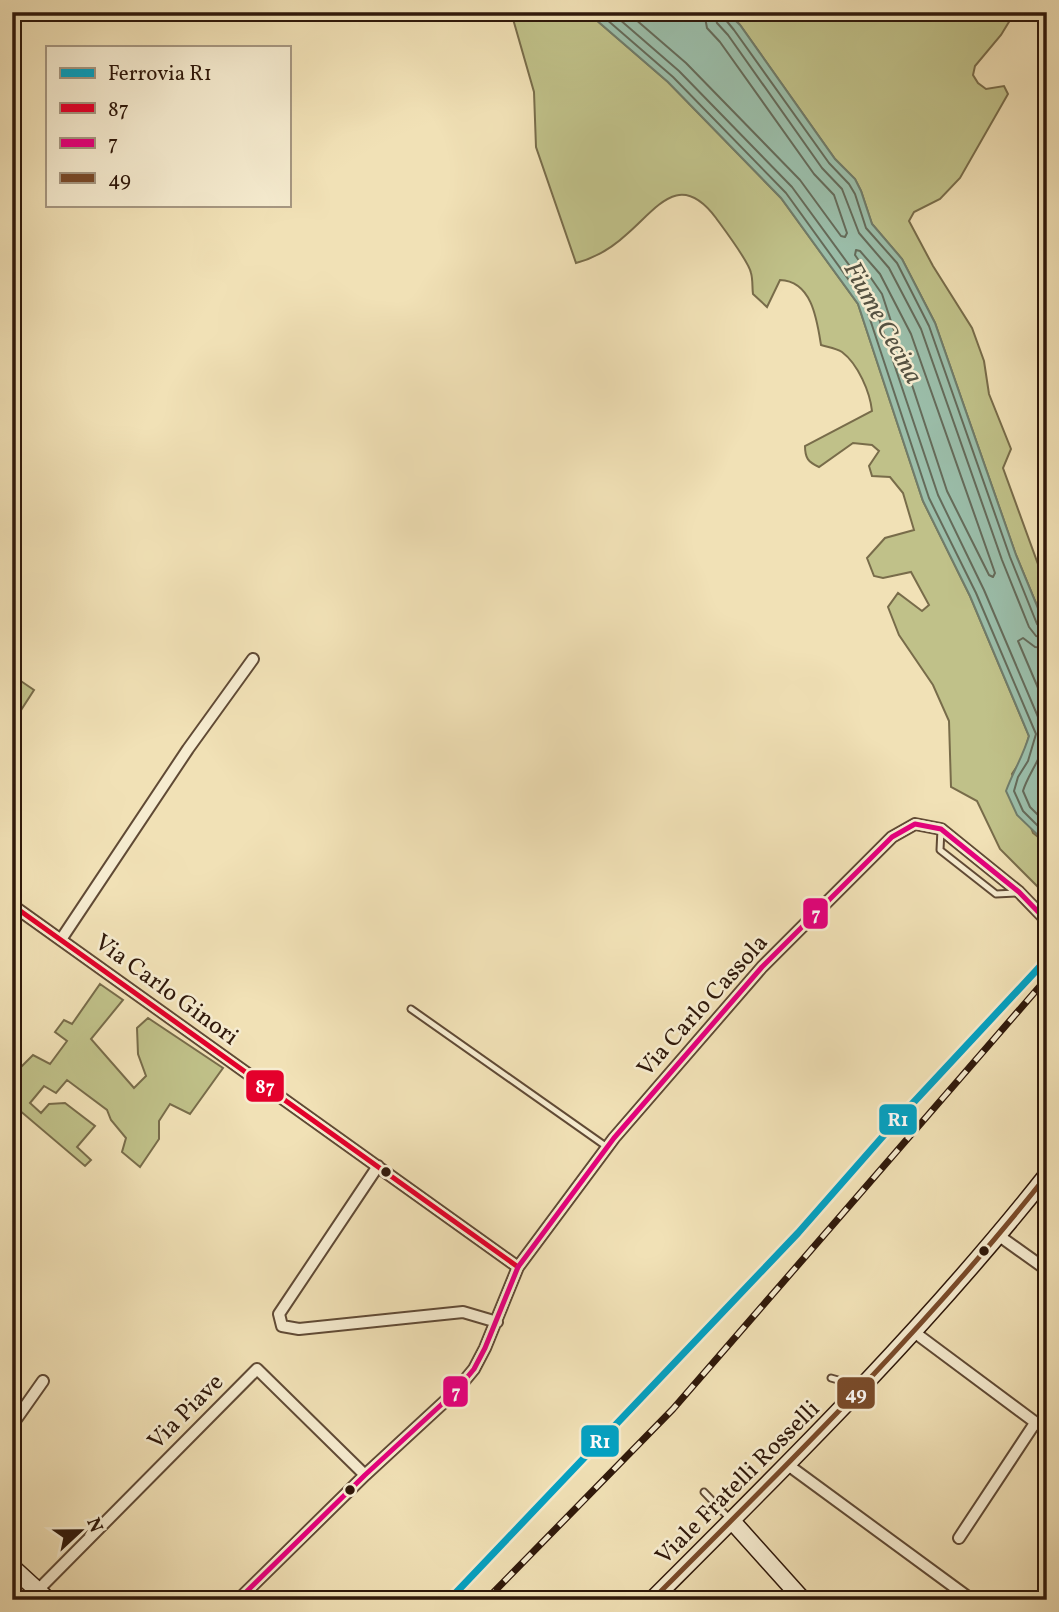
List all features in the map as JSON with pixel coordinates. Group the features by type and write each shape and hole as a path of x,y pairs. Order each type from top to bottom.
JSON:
{"street":[{"path":"62,938 188,749 253,659"},
{"name":"Via Carlo Cassola","path":"517,1267 607,1147 762,967 892,837 915,824 941,829"},
{"path":"941,829 1019,892 1047,921"},
{"name":"Via Carlo Ginori","path":"12,905 62,938 517,1267"},
{"path":"377,1166 279,1314 282,1326 299,1329 463,1312 497,1322"},
{"name":"Viale Fratelli Rosselli","path":"652,1600 788,1465 914,1332 1047,1175"},
{"path":"998,1235 1047,1270"},
{"path":"238,1600 365,1475 455,1392 474,1369 497,1322 517,1267"},
{"path":"914,1332 1047,1431"},
{"name":"Via Piave","path":"43,1595 257,1369 365,1475"},
{"path":"12,1425 43,1381"},
{"path":"959,1538 1035,1423"},
{"path":"788,1465 972,1600"},
{"path":"732,1521 797,1598"},
{"path":"12,1567 43,1595"}],"lane":[{"path":"941,829 940,850 996,894 1019,892"},
{"path":"411,1009 607,1147"},
{"path":"831,1378 862,1387"},
{"path":"704,1492 732,1521"}],"green space":[{"path":"511,12 587,12 668,82 781,198 858,304 923,501 970,596 1029,736 1022,759 1012,774 1033,833 1047,844 1047,896 1000,849 977,801 951,787 949,721 933,685 899,635 888,607 898,593 922,611 929,605 911,572 883,578 874,576 867,558 885,538 914,530 903,493 890,477 872,476 869,466 879,451 872,445 853,443 819,467 807,457 805,446 872,411 869,395 858,371 842,352 821,345 815,314 806,294 799,287 780,280 767,307 753,294 751,273 741,254 716,218 691,196 680,195 659,204 609,248 576,263 536,147 534,92"},
{"path":"728,12 1015,12 1001,35 975,66 973,75 986,89 1004,86 1008,94 960,178 940,199 914,212 909,221 933,266 972,328 984,361 989,394 1011,449 1003,468 1047,589 1047,630 1016,555 935,323 902,259 872,224 855,179 835,159"},
{"path":"12,675 34,690 12,724"},
{"path":"100,984 123,1000 91,1039 134,1088 146,1076 138,1054 137,1028 148,1018 223,1068 190,1114 170,1104 159,1121 159,1139 140,1167 122,1152 126,1138 111,1120 107,1110 67,1080 56,1093 44,1086 30,1103 41,1113 49,1104 65,1103 95,1126 77,1147 91,1160 85,1166 18,1109 12,1115 12,1076 33,1055 50,1064 67,1041 55,1032 64,1020 72,1024"}],"water":[{"name":"Fiume Cecina","path":"587,12 727,12 740,25 835,159 855,179 872,224 902,259 935,323 1016,555 1047,630 1047,844 1017,815 1006,791 1029,736 970,596 923,501 858,304 781,198 668,82"}],"railway":[{"path":"486,1600 673,1409 1047,978"}],"rail line":[{"name":"R1","path":"449,1600 798,1233 899,1118 1047,959"}],"transit line":[{"name":"7","path":"238,1600 365,1475 455,1392 474,1369 485,1348 518,1267 614,1138 762,967 892,837 915,824 941,829 1019,892 1047,921"},
{"name":"87","path":"12,905 518,1267"},
{"name":"49","path":"652,1600 856,1393 954,1286 1047,1175"}]}
